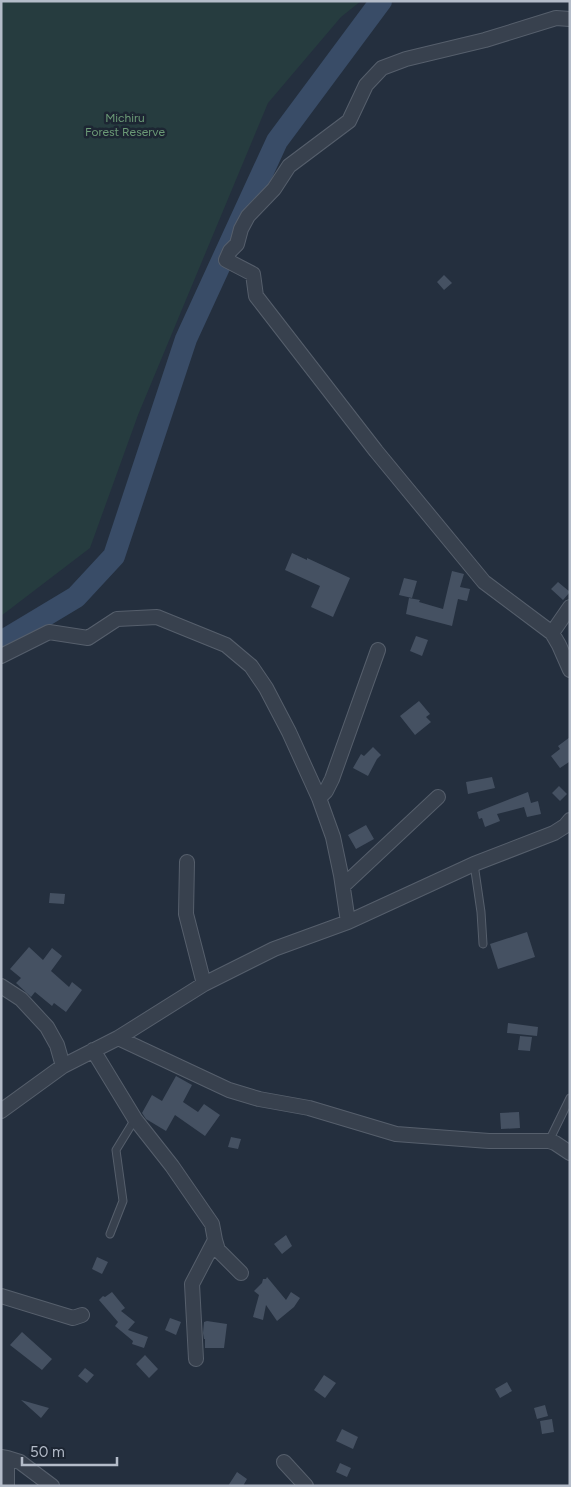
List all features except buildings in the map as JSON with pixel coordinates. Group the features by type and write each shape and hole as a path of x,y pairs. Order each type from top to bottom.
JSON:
{"street":[{"path":"570,19 556,18 485,40 406,58 382,68 366,85 349,121 290,166 274,189 248,216 241,229 237,244 230,251 226,260 253,274 256,296 376,451 484,582 552,633 570,670"},
{"path":"552,633 570,607"},
{"path":"1,656 50,632 88,638 117,619 157,618 226,644 252,666 266,688 289,732 319,798 333,837 348,922"},
{"path":"319,798 326,791 332,780 378,650"},
{"path":"343,886 438,797"},
{"path":"1,1111 63,1066 118,1038 204,984 274,949 348,922 474,864 568,826"},
{"path":"187,862 186,914 204,984"},
{"path":"1,986 21,998 47,1028 57,1045 63,1066"},
{"path":"118,1038 229,1090 259,1099 309,1108 396,1134 489,1141 548,1141 570,1153"},
{"path":"93,1050 135,1119 172,1166 212,1224 218,1250 241,1273"},
{"path":"196,1359 192,1284 215,1240"},
{"path":"1,1296 73,1318 82,1315"},
{"path":"7,1486 4,1458 20,1462 52,1486"},
{"path":"284,1462 306,1486"}],"lane":[{"path":"474,864 481,912 483,944"},
{"path":"548,1141 570,1098"},
{"path":"110,1234 123,1201 116,1150 135,1119"}],"green space":[{"name":"Michiru Forest Reserve","path":"1,1 361,1 341,17 268,103 138,415 90,548 1,616"}],"waterway":[{"path":"1,642 76,597 114,556 186,339 277,141 381,1"}]}
